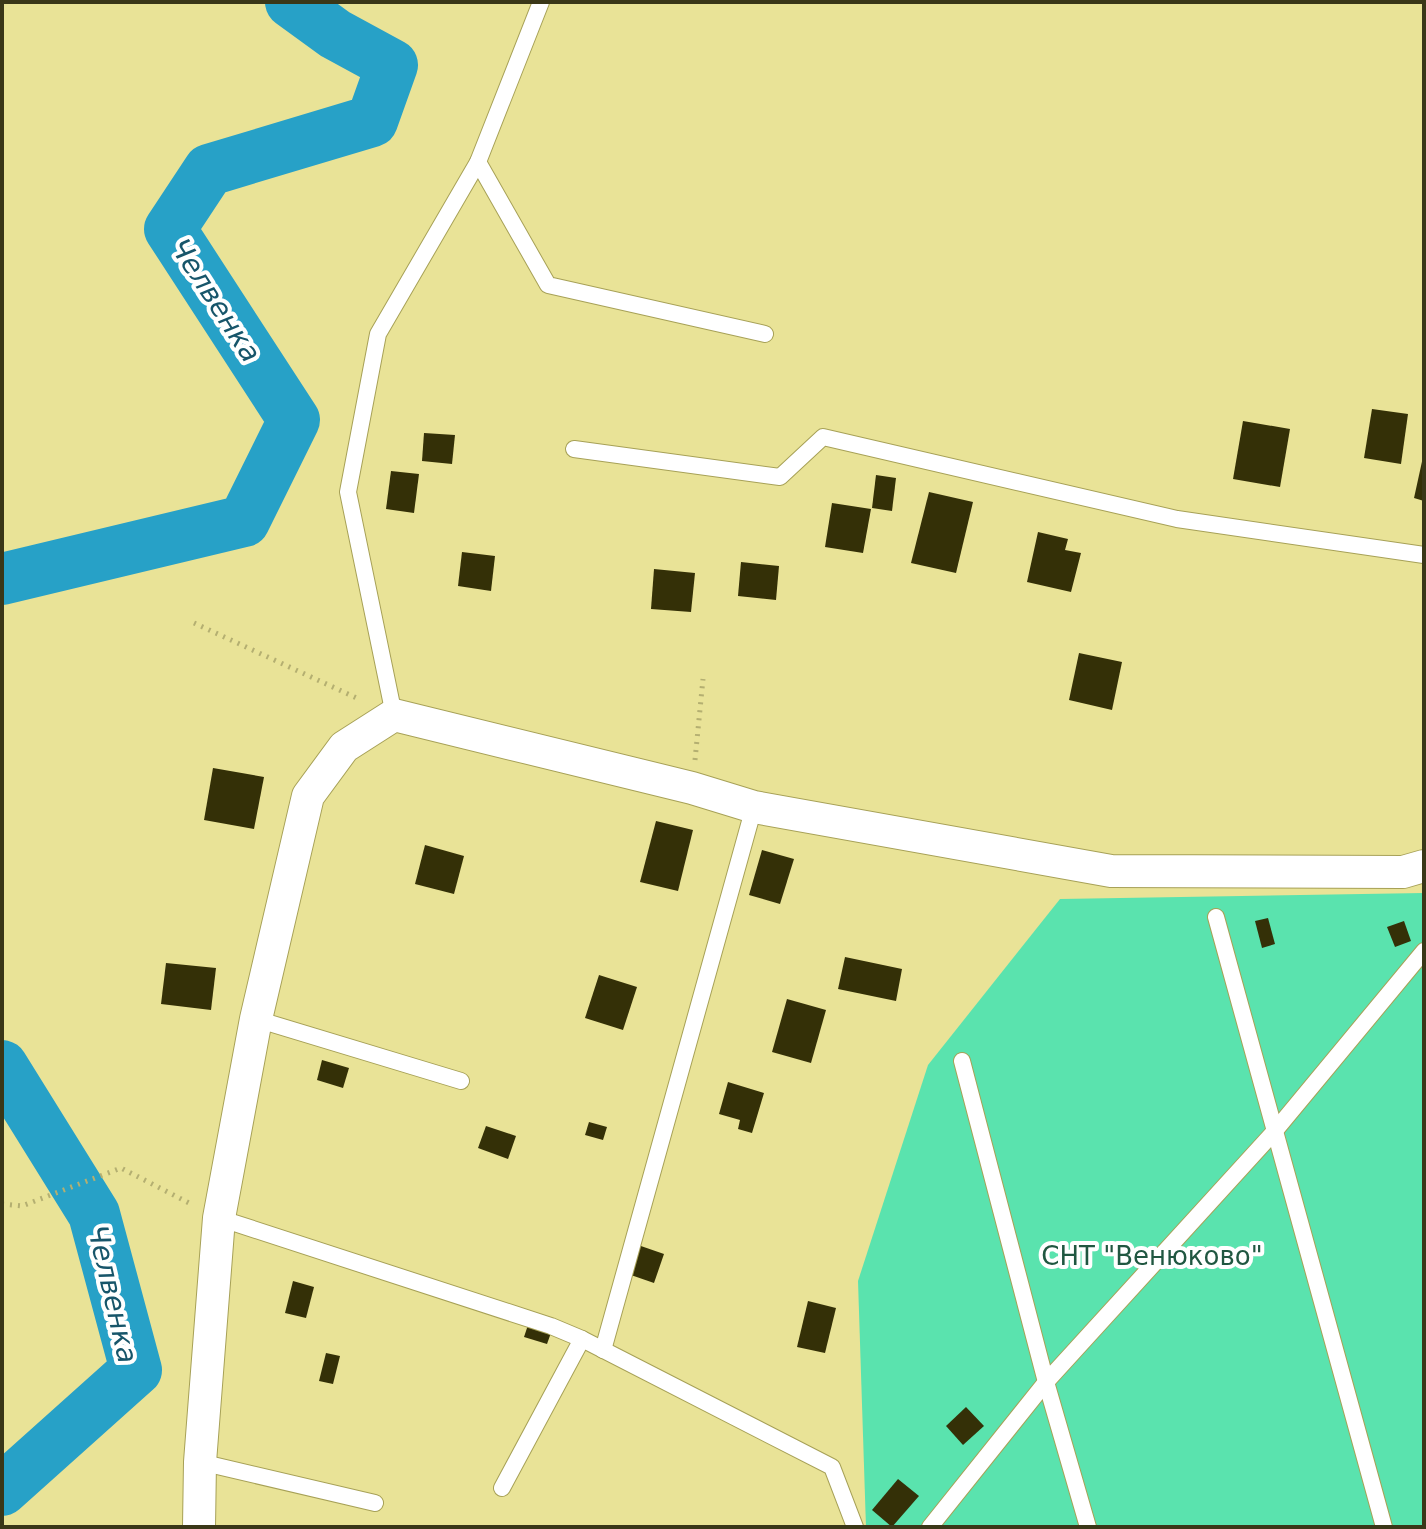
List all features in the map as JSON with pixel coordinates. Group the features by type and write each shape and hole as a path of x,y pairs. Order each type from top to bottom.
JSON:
{"street":[{"path":"199,1527 200,1462 219,1218 256,1019 308,796 344,747 394,715 692,788 754,807 1111,871 1403,872 1424,866"}],"lane":[{"path":"394,715 348,492 378,334 478,162 541,2"},
{"path":"478,162 548,285 765,334"},
{"path":"574,449 780,477 823,437 1177,519 1424,555"},
{"path":"603,1350 754,807"},
{"path":"1216,917 1384,1527"},
{"path":"930,1527 1046,1382 1274,1132 1424,951"},
{"path":"256,1019 461,1081"},
{"path":"962,1061 1046,1382 1088,1527"},
{"path":"219,1218 536,1321 582,1339 832,1467 855,1527"},
{"path":"502,1488 582,1339"},
{"path":"200,1462 375,1503"}],"path":[{"path":"194,623 394,715"},
{"path":"692,788 703,679"},
{"path":"2,1204 22,1206 121,1168 219,1218"}],"green space":[{"name":"СНТ \"Венюково\"","path":"1424,893 1424,1527 866,1527 858,1281 928,1065 1060,899"}],"building":[{"path":"1372,409 1408,414 1401,464 1364,458"},
{"path":"1243,421 1290,429 1280,487 1233,479"},
{"path":"424,433 455,435 452,464 422,461"},
{"path":"1424,457 1424,501 1414,498"},
{"path":"391,471 419,474 414,513 386,509"},
{"path":"876,475 896,478 892,511 872,508"},
{"path":"929,492 973,502 956,573 911,563"},
{"path":"832,503 871,509 863,553 825,547"},
{"path":"1038,532 1068,539 1065,550 1081,553 1071,592 1027,582"},
{"path":"462,552 495,556 491,591 458,586"},
{"path":"741,562 779,566 776,600 738,596"},
{"path":"654,569 695,573 691,612 651,609"},
{"path":"1079,653 1122,662 1112,710 1069,700"},
{"path":"213,768 264,777 254,829 204,820"},
{"path":"656,821 693,830 678,891 640,882"},
{"path":"425,845 464,856 454,894 415,884"},
{"path":"762,850 794,859 780,904 749,895"},
{"path":"1268,918 1275,944 1262,948 1255,921"},
{"path":"1404,921 1411,941 1395,947 1387,927"},
{"path":"845,957 902,969 896,1001 838,989"},
{"path":"166,963 216,968 211,1010 161,1004"},
{"path":"599,975 637,987 623,1030 585,1018"},
{"path":"787,999 826,1010 811,1063 772,1052"},
{"path":"322,1060 349,1068 343,1088 317,1080"},
{"path":"728,1082 764,1093 752,1133 738,1129 740,1120 719,1114"},
{"path":"589,1122 607,1127 603,1140 585,1135"},
{"path":"486,1126 516,1136 508,1159 478,1148"},
{"path":"638,1245 664,1254 654,1283 628,1274"},
{"path":"293,1281 314,1287 306,1318 285,1313"},
{"path":"808,1301 836,1308 825,1353 797,1347"},
{"path":"529,1322 552,1330 547,1344 524,1337"},
{"path":"326,1353 340,1356 333,1384 319,1381"},
{"path":"966,1407 984,1426 963,1445 946,1426"},
{"path":"898,1479 919,1496 892,1527 872,1510"}],"waterway":[{"name":"Челвенка","path":"2,579 244,521 294,420 170,229 209,170 372,121 392,65 335,34 291,2"},
{"name":"Челвенка","path":"2,1066 94,1214 136,1370 2,1490"}]}
